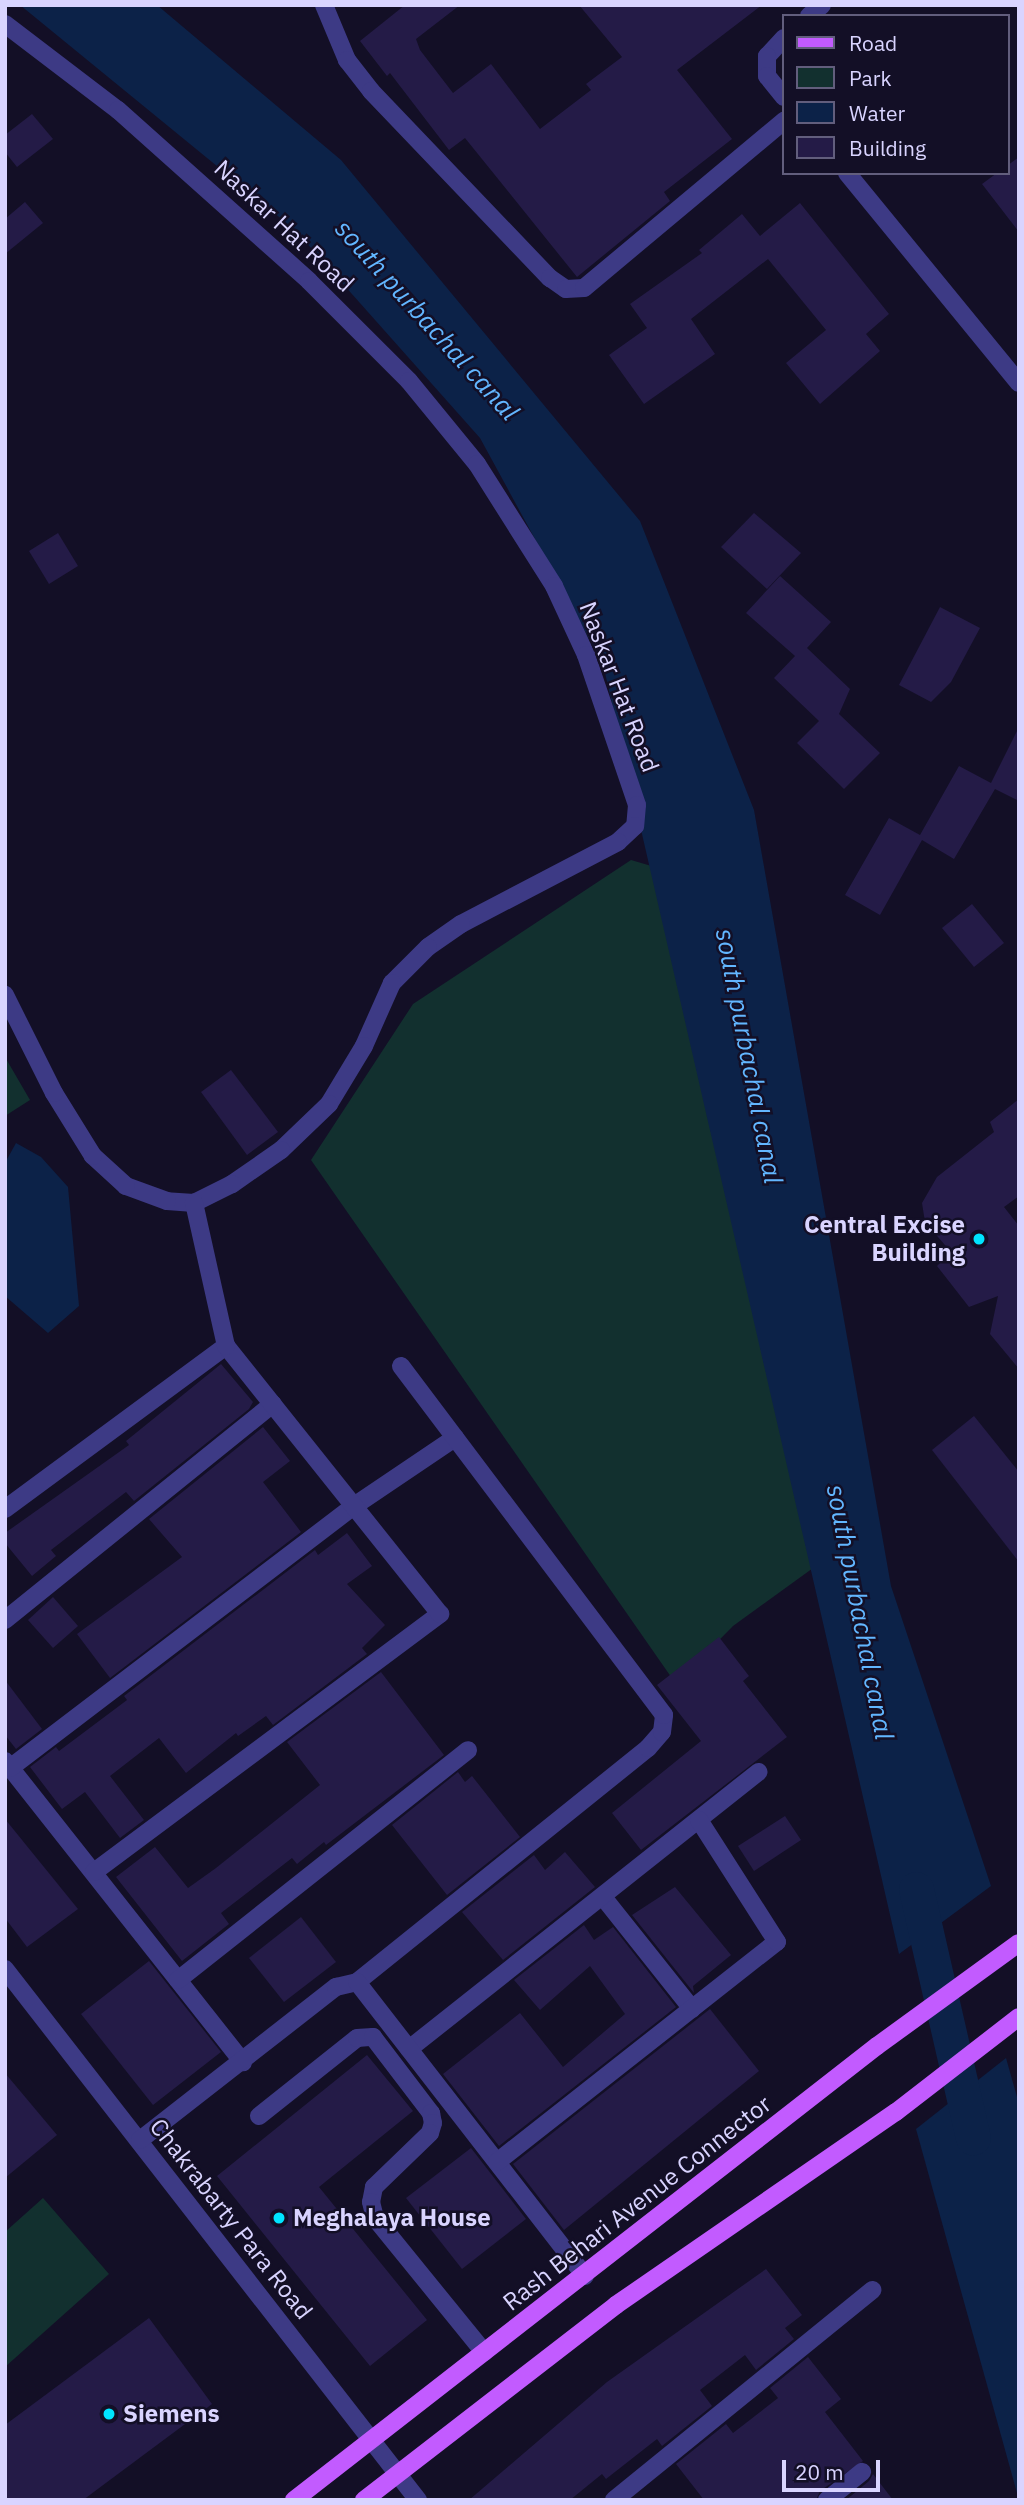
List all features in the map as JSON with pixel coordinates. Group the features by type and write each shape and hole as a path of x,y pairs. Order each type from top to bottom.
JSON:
{"main road":[{"name":"Rash Behari Avenue Connector","path":"294,2500 877,2046 1015,1946"},
{"path":"364,2500 616,2305 897,2112 1019,2017"}],"street":[{"path":"324,5 347,60 371,91 550,278 566,289 584,288 782,123"},
{"name":"Naskar Hat Road","path":"5,24 128,118 309,281 409,381 477,464 554,586 586,655 637,804 635,826 618,842 461,923 428,947 392,983 364,1045 329,1104 281,1150 232,1184 194,1203"},
{"path":"782,40 767,56 767,76 782,95"},
{"path":"849,175 1019,383"},
{"path":"5,995 54,1093 93,1156 126,1186 167,1201 194,1203 226,1346 440,1614 94,1871"},
{"path":"5,1509 226,1346"},
{"path":"139,2140 243,2062 336,1987 357,1982 662,1732 664,1715 401,1366"},
{"path":"5,1620 273,1404"},
{"path":"243,2062 8,1764 354,1506 455,1438"},
{"path":"178,1980 468,1751"},
{"path":"409,2049 758,1772"},
{"path":"497,2162 777,1942 699,1820"},
{"path":"603,1897 692,2009"},
{"name":"Chakrabarty Para Road","path":"5,1969 418,2500"},
{"path":"357,1982 585,2276"},
{"path":"259,2116 358,2038 373,2037 431,2113 433,2123 430,2133 374,2187 371,2202 375,2218 484,2352"},
{"path":"614,2500 872,2290"},
{"path":"827,2500 862,2472"}],"green space":[{"path":"631,860 716,885 849,1542 733,1626 676,1684 311,1160 413,1004"},
{"path":"5,1057 30,1100 5,1116"},
{"path":"43,2198 109,2274 5,2367 5,2232"}],"water":[{"path":"20,5 157,5 341,160 640,521 754,810 891,1586 991,1886 899,1954 603,664 480,438 295,230"},
{"path":"16,1143 41,1157 68,1187 79,1306 48,1333 5,1296 5,1163"},
{"path":"1006,2058 1019,2104 1019,2500 916,2129"}],"building":[{"path":"405,5 460,5 416,39 420,50 453,93 491,64 540,129 591,90 586,84 622,57 579,5 762,5 677,70 732,139 664,192 670,201 577,277 465,138 449,150 390,73 387,76 360,41"},
{"path":"32,114 53,139 17,167 5,152 5,135"},
{"path":"1019,157 1019,232 982,184 994,175 1010,175 1010,164"},
{"path":"25,202 43,223 5,254 5,219"},
{"path":"800,203 889,314 866,334 880,351 820,404 786,363 826,330 768,259 691,319 715,354 644,404 609,355 647,328 630,304 702,253 699,250 742,214 760,236"},
{"path":"754,513 801,553 767,589 721,547"},
{"path":"58,533 78,566 49,584 29,551"},
{"path":"780,576 831,622 807,648 850,689 839,714 880,753 844,789 797,743 819,721 774,678 795,656 746,613"},
{"path":"940,607 980,628 951,682 931,702 899,685"},
{"path":"1019,727 1019,801 995,789 954,859 922,840 880,915 845,895 889,818 920,835 959,766 991,783"},
{"path":"972,904 1004,943 974,967 942,928"},
{"path":"231,1070 278,1132 247,1155 201,1092"},
{"name":"Central Excise Building","path":"1019,1099 1019,1196 1004,1207 1019,1226 1019,1369 990,1334 998,1296 969,1307 937,1266 951,1252 925,1222 922,1203 937,1177 994,1132 990,1122"},
{"path":"221,1364 253,1402 249,1409 134,1501 126,1492 51,1550 56,1556 32,1576 5,1543 5,1533 129,1445 126,1441"},
{"path":"974,1416 1019,1472 1019,1562 932,1450"},
{"path":"263,1427 290,1461 263,1482 301,1532 110,1678 77,1634 182,1557 149,1519"},
{"path":"347,1533 372,1566 347,1584 385,1625 362,1648 367,1654 273,1725 266,1716 238,1736 236,1733 186,1773 159,1738 110,1776 144,1820 120,1838 85,1792 62,1809 30,1767 56,1747 59,1751 127,1700 124,1696 315,1550 318,1555"},
{"path":"53,1597 78,1626 53,1648 28,1620"},
{"path":"719,1637 749,1676 743,1681 787,1737 641,1850 612,1813 701,1741 657,1685"},
{"path":"381,1672 444,1755 326,1845 324,1842 297,1864 292,1858 221,1913 229,1924 182,1961 116,1877 155,1847 188,1888 216,1868 320,1785 287,1742"},
{"path":"5,1680 42,1729 16,1749 5,1735"},
{"path":"458,1772 465,1782 472,1776 520,1837 447,1895 392,1825"},
{"path":"785,1816 801,1840 754,1871 738,1846"},
{"path":"5,1819 78,1909 27,1947 5,1918"},
{"path":"565,1852 595,1887 503,1960 462,1912 534,1855 545,1870"},
{"path":"675,1887 731,1955 693,1986 694,1993 632,1915"},
{"path":"301,1917 336,1962 284,2002 249,1958"},
{"path":"584,1925 594,1940 613,1927 676,2007 499,2146 443,2074 520,2013 563,2067 625,2014 590,1966 540,2010 514,1980"},
{"path":"149,1961 221,2052 153,2105 81,2014"},
{"path":"710,2009 759,2071 564,2230 513,2164"},
{"name":"Meghalaya House","path":"367,2055 413,2111 319,2187 427,2320 370,2366 217,2176"},
{"path":"5,2073 57,2135 5,2178"},
{"path":"471,2148 526,2219 462,2269 406,2198"},
{"path":"766,2269 802,2315 785,2328 794,2339 756,2370 745,2355 700,2390 712,2406 662,2446 657,2439 606,2479 602,2474 570,2500 469,2500 607,2382"},
{"name":"Siemens","path":"149,2318 212,2404 83,2500 5,2500 5,2425"},
{"path":"808,2357 841,2399 825,2412 863,2461 820,2491 816,2500 704,2500 676,2464 726,2424 733,2433 778,2398 770,2388"},
{"path":"873,2474 893,2500 846,2500 869,2481"}],"waterway":[{"name":"south purbachal canal","path":"916,1889 973,2138"}],"place":[{"name":"Central Excise Building","path":"979,1239"},
{"name":"Meghalaya House","path":"279,2218"},
{"name":"Siemens","path":"109,2414"}]}
